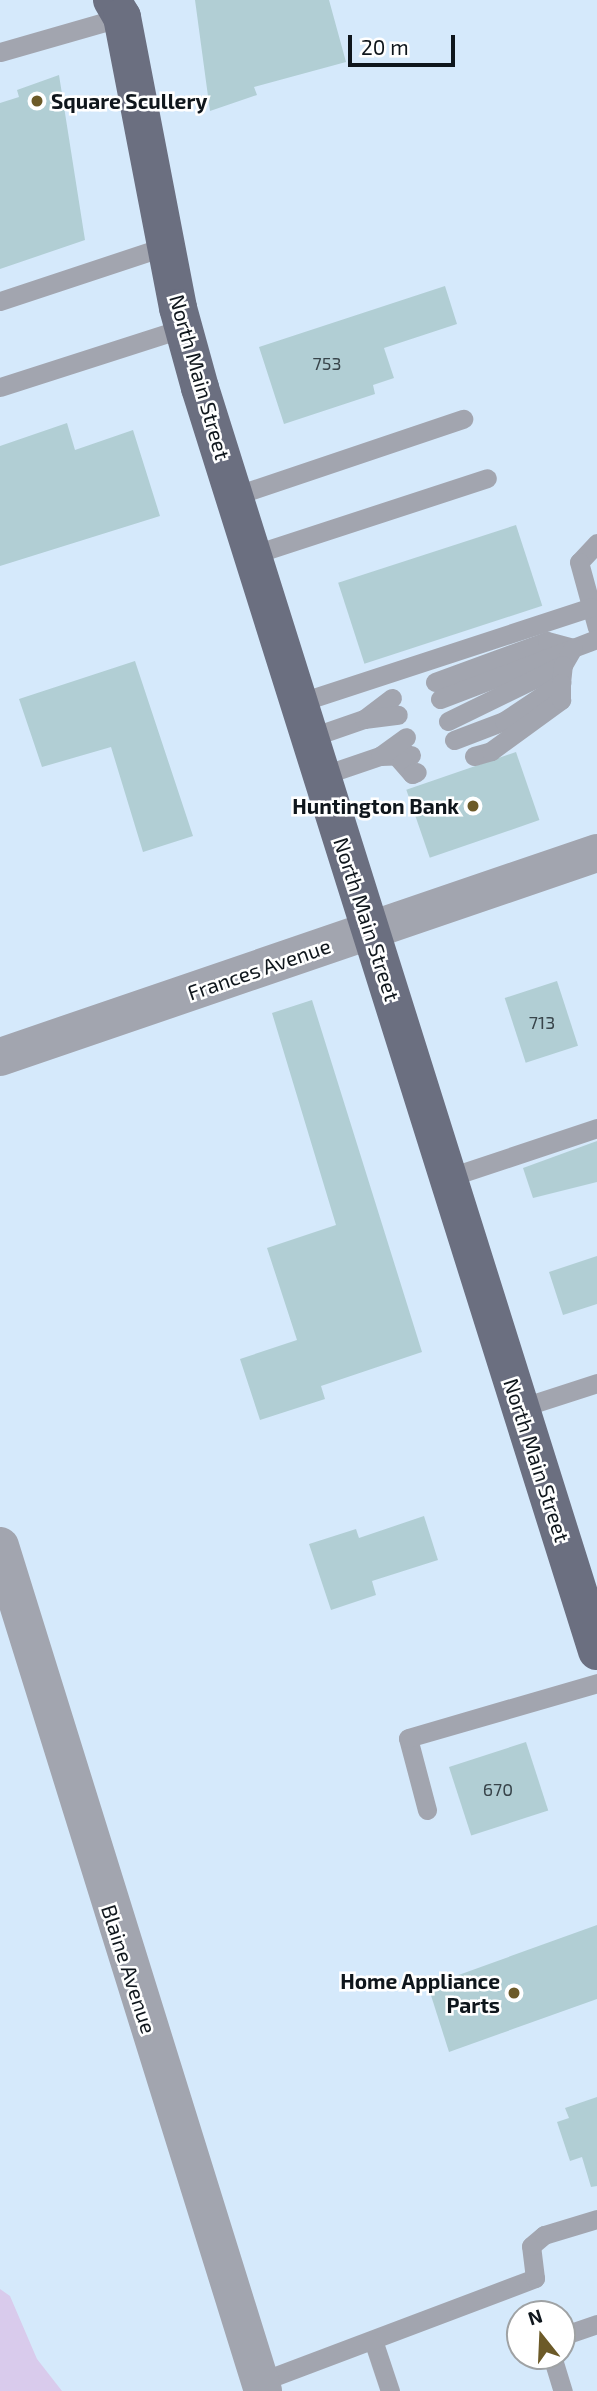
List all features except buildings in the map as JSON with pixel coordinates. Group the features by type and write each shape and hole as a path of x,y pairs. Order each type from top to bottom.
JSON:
{"main road":[{"name":"North Main Street","path":"120,6 184,328 252,555 372,929 447,1178 593,1626"}],"street":[{"name":"Frances Avenue","path":"0,1058 597,853"},
{"name":"Blaine Avenue","path":"0,1546 262,2386"}],"lane":[{"path":"0,52 120,6"},
{"path":"0,301 166,246"},
{"path":"0,387 184,328"},
{"path":"234,496 463,419"},
{"path":"252,555 487,478"},
{"path":"597,543 584,551 579,562 597,628"},
{"path":"304,720 591,607"},
{"path":"451,731 566,665 597,639"},
{"path":"438,690 547,641 566,665 561,700 491,751 474,756"},
{"path":"304,720 364,719 395,706"},
{"path":"321,776 403,756"},
{"path":"447,1178 597,1128"},
{"path":"520,1408 597,1383"},
{"path":"427,1810 408,1738 597,1683"},
{"path":"262,2386 535,2278 531,2246 544,2235 597,2219"},
{"path":"576,2331 597,2324"},
{"path":"373,2340 390,2391"},
{"path":"556,2370 562,2391"}],"shaded area":[{"path":"0,2289 10,2296 37,2359 62,2391 0,2391"}],"place":[{"name":"Square Scullery","path":"37,101"},
{"name":"Huntington Bank","path":"473,806"},
{"name":"Home Appliance Parts","path":"514,1993"}]}
